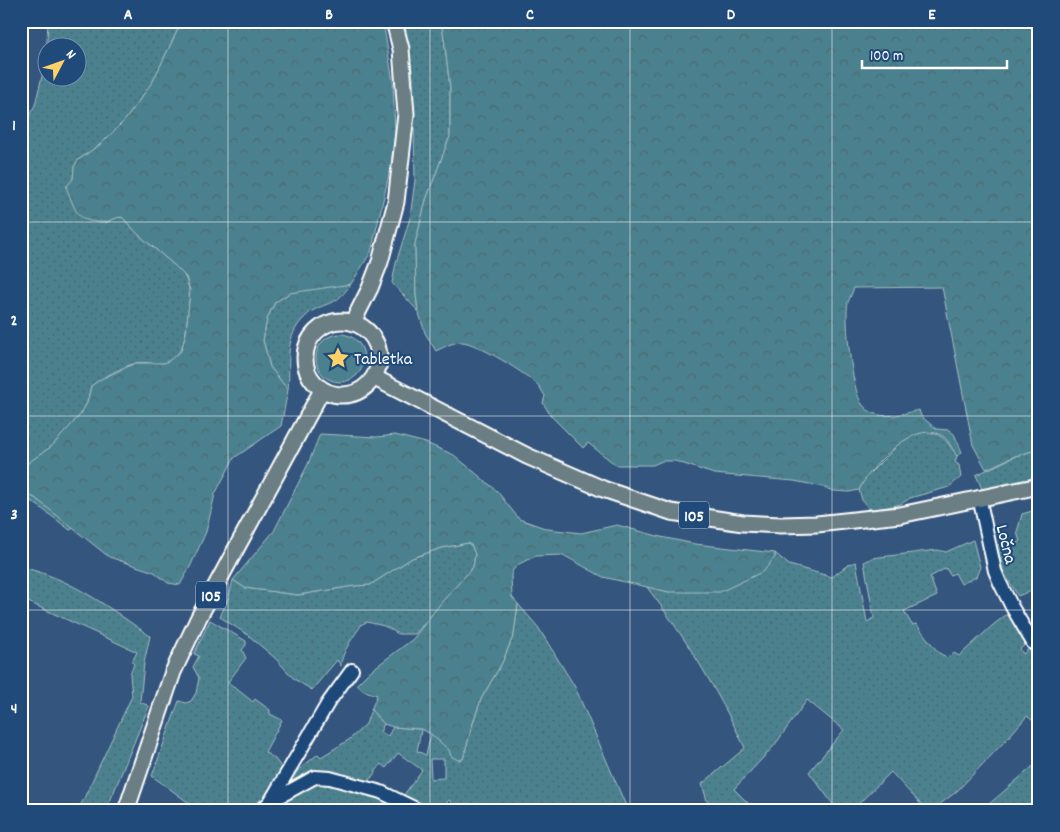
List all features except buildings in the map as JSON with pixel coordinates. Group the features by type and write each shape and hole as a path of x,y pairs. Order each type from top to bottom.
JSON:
{"main road":[{"path":"353,322 370,288 380,262 396,202 406,114 400,50 394,21"},
{"path":"335,322 353,322 363,327 372,335 380,356 375,378 367,387 345,396 333,395 322,390 313,382 307,372 304,360 306,348 311,337 319,329 335,322"},
{"name":"105","path":"375,378 527,456 603,489 671,512 743,523 817,524 900,515 1039,486"},
{"name":"105","path":"126,811 174,672 199,617 322,390"}],"street":[{"name":"Ločna","path":"979,498 997,577 1033,643 1039,648"},
{"path":"270,802 328,702 352,670"},
{"path":"260,811 270,802 315,777 330,778 381,792 420,811"}],"green space":[{"path":"48,21 182,21 153,81 126,119 101,144 78,160 74,167 73,179 105,223 117,217 122,217 139,235 181,271 189,290 183,342 176,356 171,360 156,364 139,363 131,365 91,386 87,403 81,414 52,446 21,468 21,131 35,105 39,88 88,88 88,38 47,38"},
{"path":"182,21 383,21 393,82 395,133 391,166 371,252 351,284 290,293 275,302 267,319 263,340 270,367 288,390 281,426 234,458 215,494 206,532 180,585 168,583 154,572 109,557 35,498 21,492 21,468 52,446 81,414 87,403 91,386 101,379 136,363 164,363 181,351 186,333 190,290 186,277 139,235 122,217 103,222 94,222 81,217 74,208 66,187 73,179 74,167 78,160 101,144 126,119 153,81"},
{"path":"403,21 441,21 450,88 450,136 426,200 415,244 418,311 392,283 410,218 415,180 413,78"},
{"path":"441,21 1039,21 1039,449 1015,456 986,469 973,445 942,287 854,288 848,302 847,311 850,354 858,397 868,410 874,414 889,416 919,410 921,416 936,429 949,430 954,434 962,452 957,456 944,437 933,432 920,433 895,447 873,469 859,490 849,492 834,491 794,481 714,474 675,461 662,461 653,465 616,465 588,443 583,448 551,416 543,403 545,396 539,386 513,367 469,343 455,343 436,351 425,333 418,310 415,244 426,200 450,136 450,88"},
{"path":"351,284 338,299 311,312 296,328 290,345 288,390 270,367 263,340 267,319 275,302 290,293 300,290"},
{"path":"335,334 345,334 357,341 364,353 364,363 357,375 345,382 335,382 327,378 320,371 316,363 316,353 320,345 327,338"},
{"path":"925,432 937,434 947,442 957,456 955,462 959,465 961,477 949,487 910,498 901,504 875,510 868,508 862,500 859,490 864,479 900,443 915,434"},
{"path":"320,434 377,437 395,435 426,443 454,455 497,491 519,519 548,529 581,533 617,525 695,544 775,553 775,557 764,571 720,592 669,592 603,577 563,555 536,556 519,564 511,575 512,597 518,604 514,634 502,663 481,699 463,759 458,760 451,756 449,750 431,734 421,729 393,727 384,724 371,710 377,695 362,690 357,684 369,672 413,639 440,604 473,567 475,555 472,546 468,543 442,548 412,558 370,585 298,595 245,588 233,580 274,531 308,464"},
{"path":"1039,449 1039,479 982,489 976,475 1016,456"},
{"path":"21,492 35,498 74,528 70,530 33,502 21,497"},
{"path":"1039,509 1039,587 1018,596 1003,571 997,545 1020,542 1017,532 1022,514"},
{"path":"973,540 980,567 976,577 961,584 955,573 950,575 946,568 930,577 937,596 904,611 912,625 916,624 938,652 947,658 954,653 959,656 1011,611 1028,642 1020,649 1023,654 1031,647 1039,652 1039,726 1027,716 956,792 931,811 927,811 891,772 851,811 838,811 809,772 844,730 807,700 774,746 734,789 756,811 710,811 702,784 745,748 700,664 646,586 669,592 775,557 775,553 789,565 832,577 849,564 856,562 867,622 874,618 864,562 872,558 937,550 946,552"},
{"path":"468,543 472,546 475,555 473,567 415,634 398,634 384,626 367,622 362,624 346,649 341,666 337,660 312,690 294,679 276,659 248,635 220,617 229,596 233,580 245,588 298,595 370,585 412,558 442,548"},
{"path":"24,568 58,579 74,587 105,605 150,636 144,663 140,702 149,706 106,811 78,811 132,696 130,674 134,664 132,662 137,652 24,600 21,604 21,569"},
{"path":"518,604 538,627 575,687 626,806 609,811 479,811 478,804 453,804 449,800 447,802 448,807 445,810 428,810 401,799 422,770 398,753 386,768 381,764 367,784 330,774 285,792 290,777 318,754 321,757 350,739 366,724 371,710 384,724 380,732 388,736 393,727 420,729 417,751 426,755 431,734 463,759 481,699 502,663 514,634","holes":["430,759 444,759 444,778 431,779"]},
{"path":"210,620 246,641 246,645 242,650 246,658 228,682 253,702 255,699 270,710 270,714 282,720 265,752 275,759 282,768 274,789 257,811 200,811 152,776 179,701 186,703 191,701 196,693 199,678 193,667 199,656 194,654"},
{"path":"1039,761 1039,811 981,811"},
{"path":"318,780 360,787 408,811 263,811"}],"place":[{"name":"Tabletka","path":"338,358"}]}
